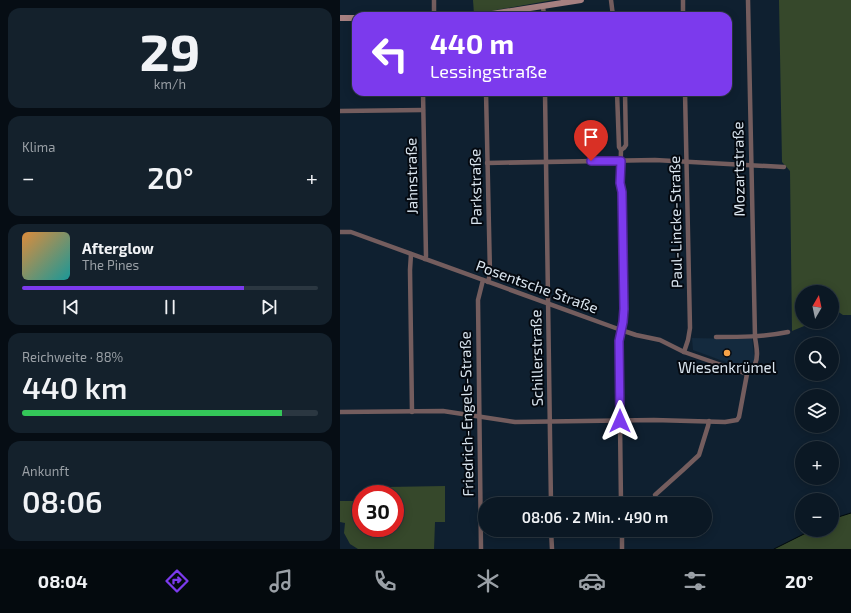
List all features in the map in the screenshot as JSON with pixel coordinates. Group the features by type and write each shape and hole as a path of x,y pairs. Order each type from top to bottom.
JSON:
{"street":[{"path":"434,0 434,12"},
{"path":"506,12 581,0"},
{"path":"611,0 613,12"},
{"path":"683,0 683,12"},
{"name":"Mozartstraße","path":"709,421 725,422 737,420 739,417 747,374 754,366 756,361 757,348 755,337 748,0"},
{"path":"543,6 544,12"},
{"path":"340,18 352,18"},
{"name":"Jahnstraße","path":"423,96 425,259"},
{"name":"Parkstraße","path":"486,96 490,274 486,281"},
{"name":"Schillerstraße","path":"545,96 551,497"},
{"path":"618,96 619,147 621,150 620,183 622,192 624,309 619,341 621,497"},
{"path":"621,150 626,145 625,96"},
{"name":"Paul-Lincke-Straße","path":"684,352 690,328 685,96"},
{"path":"340,111 423,110"},
{"path":"487,163 655,160 784,167"},
{"name":"Posentsche Straße","path":"340,232 351,232 621,330 660,340 684,352 747,374"},
{"path":"411,254 412,412"},
{"name":"Friedrich-Engels-Straße","path":"481,549 478,300 486,281"},
{"path":"716,337 755,337 788,332"},
{"path":"340,412 449,412 515,422 654,420 709,421 699,455 655,495"},
{"path":"551,537 552,549"},
{"path":"622,537 622,549"}],"shaded area":[{"name":"Wiesenkrümel","path":"692,338 752,338 754,361 742,368 693,350"}],"green space":[{"path":"473,0 553,0 485,12 474,12"},
{"path":"779,0 851,0 851,315 843,315 839,312 839,285 795,285 795,329 797,329 792,331 790,171 782,162"},
{"path":"445,486 445,522 435,522 434,549 358,549 350,544 344,533 345,523 340,522 340,501 352,501 352,537 404,537 404,487"},
{"path":"851,513 851,549 774,549 798,537 839,537 839,517"}],"waterway":[{"path":"839,517 851,513"},
{"path":"774,549 798,537"}],"place":[{"name":"Wiesenkrümel","path":"727,353"}],"route":[{"path":"591,161 621,161 620,183 622,192 624,309 619,341 620,421"}]}
